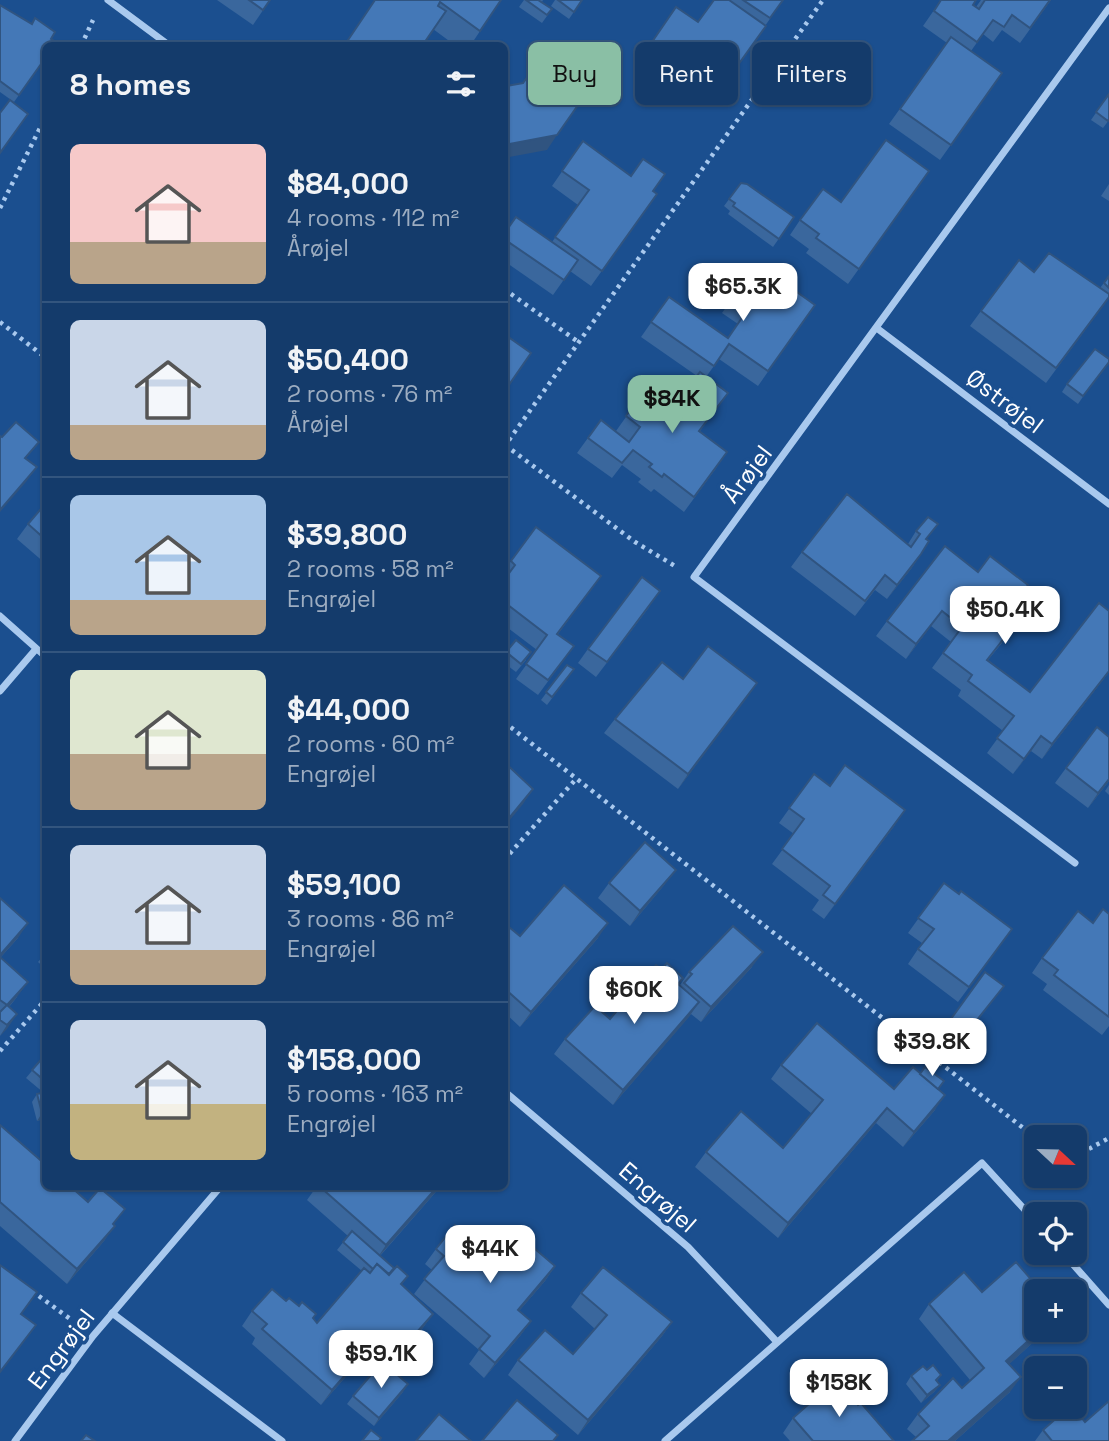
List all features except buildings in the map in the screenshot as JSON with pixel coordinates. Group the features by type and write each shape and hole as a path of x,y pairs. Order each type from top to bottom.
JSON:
{"street":[{"path":"108,0 165,42"},
{"name":"Årøjel","path":"694,577 878,329 1109,8"},
{"name":"Østrøjel","path":"878,329 1109,504"},
{"path":"694,577 1075,863"},
{"path":"0,616 42,654"},
{"path":"0,691 36,649"},
{"name":"Engrøjel","path":"508,1094 688,1248 777,1342"},
{"path":"665,1441 982,1163 1024,1209"},
{"name":"Engrøjel","path":"15,1441 93,1336 218,1190"},
{"path":"1074,1265 1109,1305"},
{"name":"Engrøjel","path":"112,1313 272,1438 282,1441"}],"path":[{"path":"508,440 823,0"},
{"path":"82,42 97,11"},
{"path":"0,208 42,124"},
{"path":"508,292 578,341"},
{"path":"0,322 42,355"},
{"path":"508,449 635,542 694,577"},
{"path":"508,725 1024,1129"},
{"path":"508,856 576,779"},
{"path":"0,1051 42,1004"},
{"path":"1087,1150 1109,1138"},
{"path":"21,1283 93,1336"}]}
